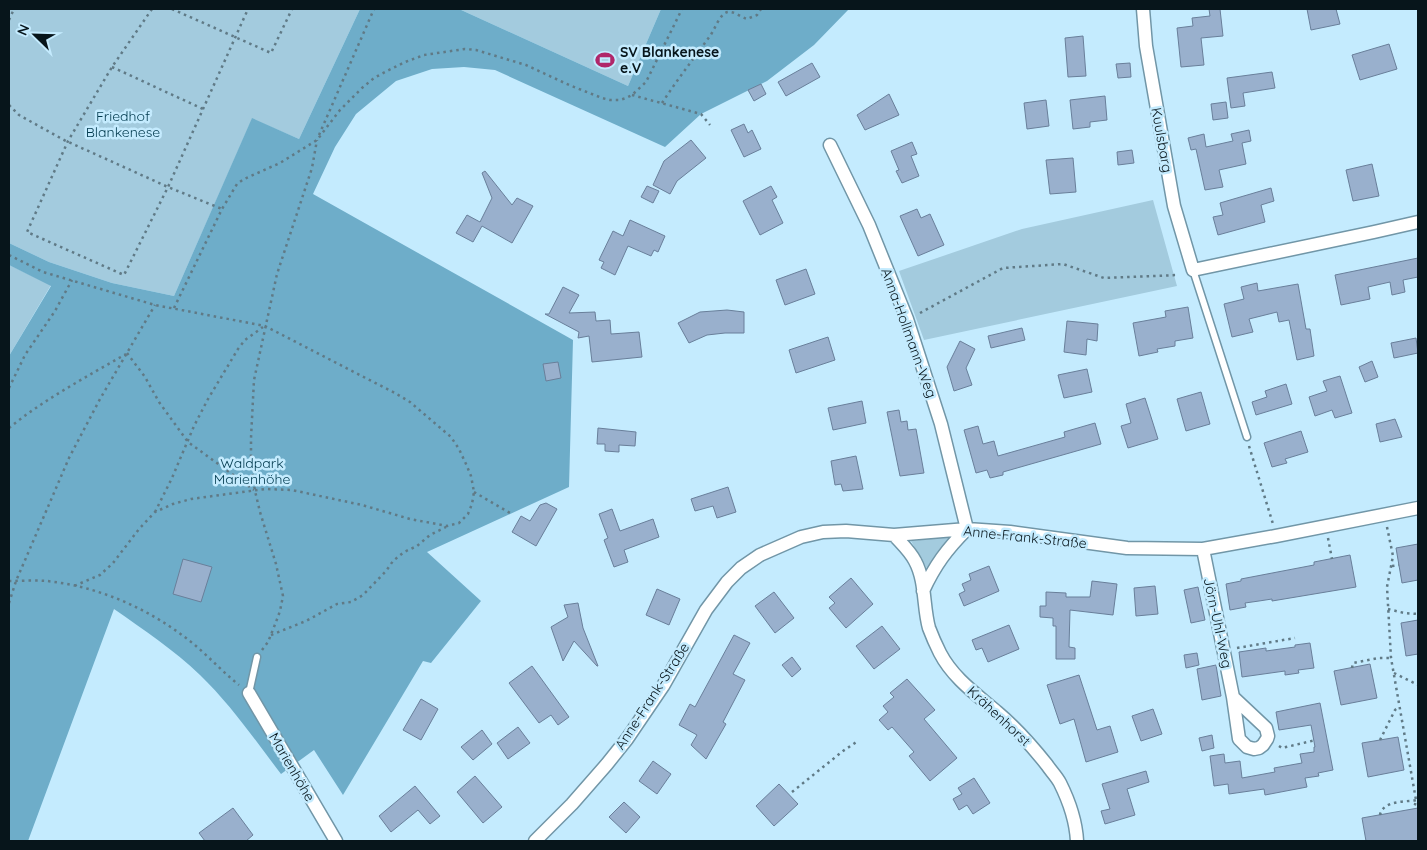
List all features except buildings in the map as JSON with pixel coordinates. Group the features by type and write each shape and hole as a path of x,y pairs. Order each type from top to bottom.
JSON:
{"street":[{"name":"Kuulsbarg","path":"1143,9 1146,46 1174,206 1193,270"},
{"name":"Anna-Hollmann-Weg","path":"830,145 869,225 907,319 941,424 967,529"},
{"path":"1193,270 1418,222"},
{"name":"Anne-Frank-Straße","path":"535,841 572,804 627,740 662,686 706,610 727,582 760,555 801,537 823,532 846,531 894,535 967,529 1010,532 1127,548 1203,549 1418,508"},
{"path":"923,591 933,570 951,545 967,529"},
{"name":"Krähenhorst","path":"894,535 916,562 929,628 940,653 954,674 1016,730 1036,750 1051,770 1060,783 1072,813 1077,841"},
{"name":"Jörn-Uhl-Weg","path":"1203,549 1233,697 1239,740 1247,748 1254,749 1263,745 1267,739"},
{"name":"Marienhöhe","path":"249,693 336,841"},
{"path":"1233,697 1264,725 1268,732 1267,739"}],"lane":[{"name":"Kuulsbarg","path":"1193,270 1246,437"},
{"path":"249,693 257,657"}],"path":[{"path":"9,20 14,9"},
{"path":"152,9 112,67 68,141 26,232 124,275 168,187 248,9"},
{"path":"172,9 271,53 292,9"},
{"path":"257,657 268,642 280,611 283,596 276,564 260,512 251,464 254,380 264,326 277,274 312,168 317,140 374,9"},
{"path":"174,308 222,209 237,184 280,163 317,140 340,110 374,78 405,62 424,55 465,49 476,50 526,65 602,98 620,100 632,95 646,82 682,9"},
{"path":"662,103 675,82 726,13 731,12 747,19 757,15 761,9"},
{"path":"112,67 203,110"},
{"path":"632,95 701,114 710,125"},
{"path":"9,105 19,115 68,141 168,187 222,209"},
{"path":"9,255 44,272 155,305 264,326 410,402 451,437 459,449 468,470 474,492 468,514 459,523 447,526 430,535 417,546 404,552 392,561 386,571 363,595 351,602 337,604 306,621 270,636"},
{"path":"907,319 1003,268 1063,264 1104,278 1178,275"},
{"path":"9,388 25,354 72,280"},
{"path":"9,603 16,581 69,458 100,399 155,305"},
{"path":"74,586 100,575 113,564 139,529 155,512 208,398 245,340 264,326"},
{"path":"127,353 188,442 255,491"},
{"path":"9,428 36,409 127,353"},
{"path":"1246,437 1271,518"},
{"path":"155,512 191,499 275,488 362,505 410,519 447,526"},
{"path":"474,492 510,513"},
{"path":"1387,523 1393,556 1387,587 1391,658 1417,800 1414,809"},
{"path":"1328,534 1332,559"},
{"path":"1392,566 1399,565"},
{"path":"9,581 47,581 74,586 116,598 140,609 162,621 196,646 249,693"},
{"path":"1388,609 1404,614 1418,614"},
{"path":"1224,650 1295,638"},
{"path":"1352,668 1353,663 1378,658 1391,658"},
{"path":"1394,673 1418,685"},
{"path":"1380,740 1395,710 1399,706"},
{"path":"1267,739 1282,748 1316,740"},
{"path":"792,792 843,750 858,741"},
{"path":"1380,815 1384,807 1396,802 1417,800"}],"green space":[{"name":"Friedhof Blankenese","path":"9,9 360,9 299,139 252,119 174,296 112,283 49,262 9,243"},
{"name":"Waldpark Marienhöhe","path":"360,9 459,9 628,86 661,9 849,9 814,45 767,81 701,114 665,147 495,70 464,67 432,69 396,81 356,114 335,147 313,194 573,340 569,487 427,552 481,601 431,663 423,661 343,795 314,750 281,774 232,711 200,675 169,649 114,609 28,841 9,841 9,356 51,286 9,265 9,243 49,262 112,283 174,296 252,118 299,139"},
{"name":"SV Blankenese e.V","path":"459,9 661,9 628,86"},
{"path":"1153,200 1177,286 924,340 899,271 1022,229"},
{"path":"9,265 51,285 9,356"},
{"path":"949,537 927,569 911,541"}],"place":[{"name":"SV Blankenese e.V","path":"605,60"}]}
